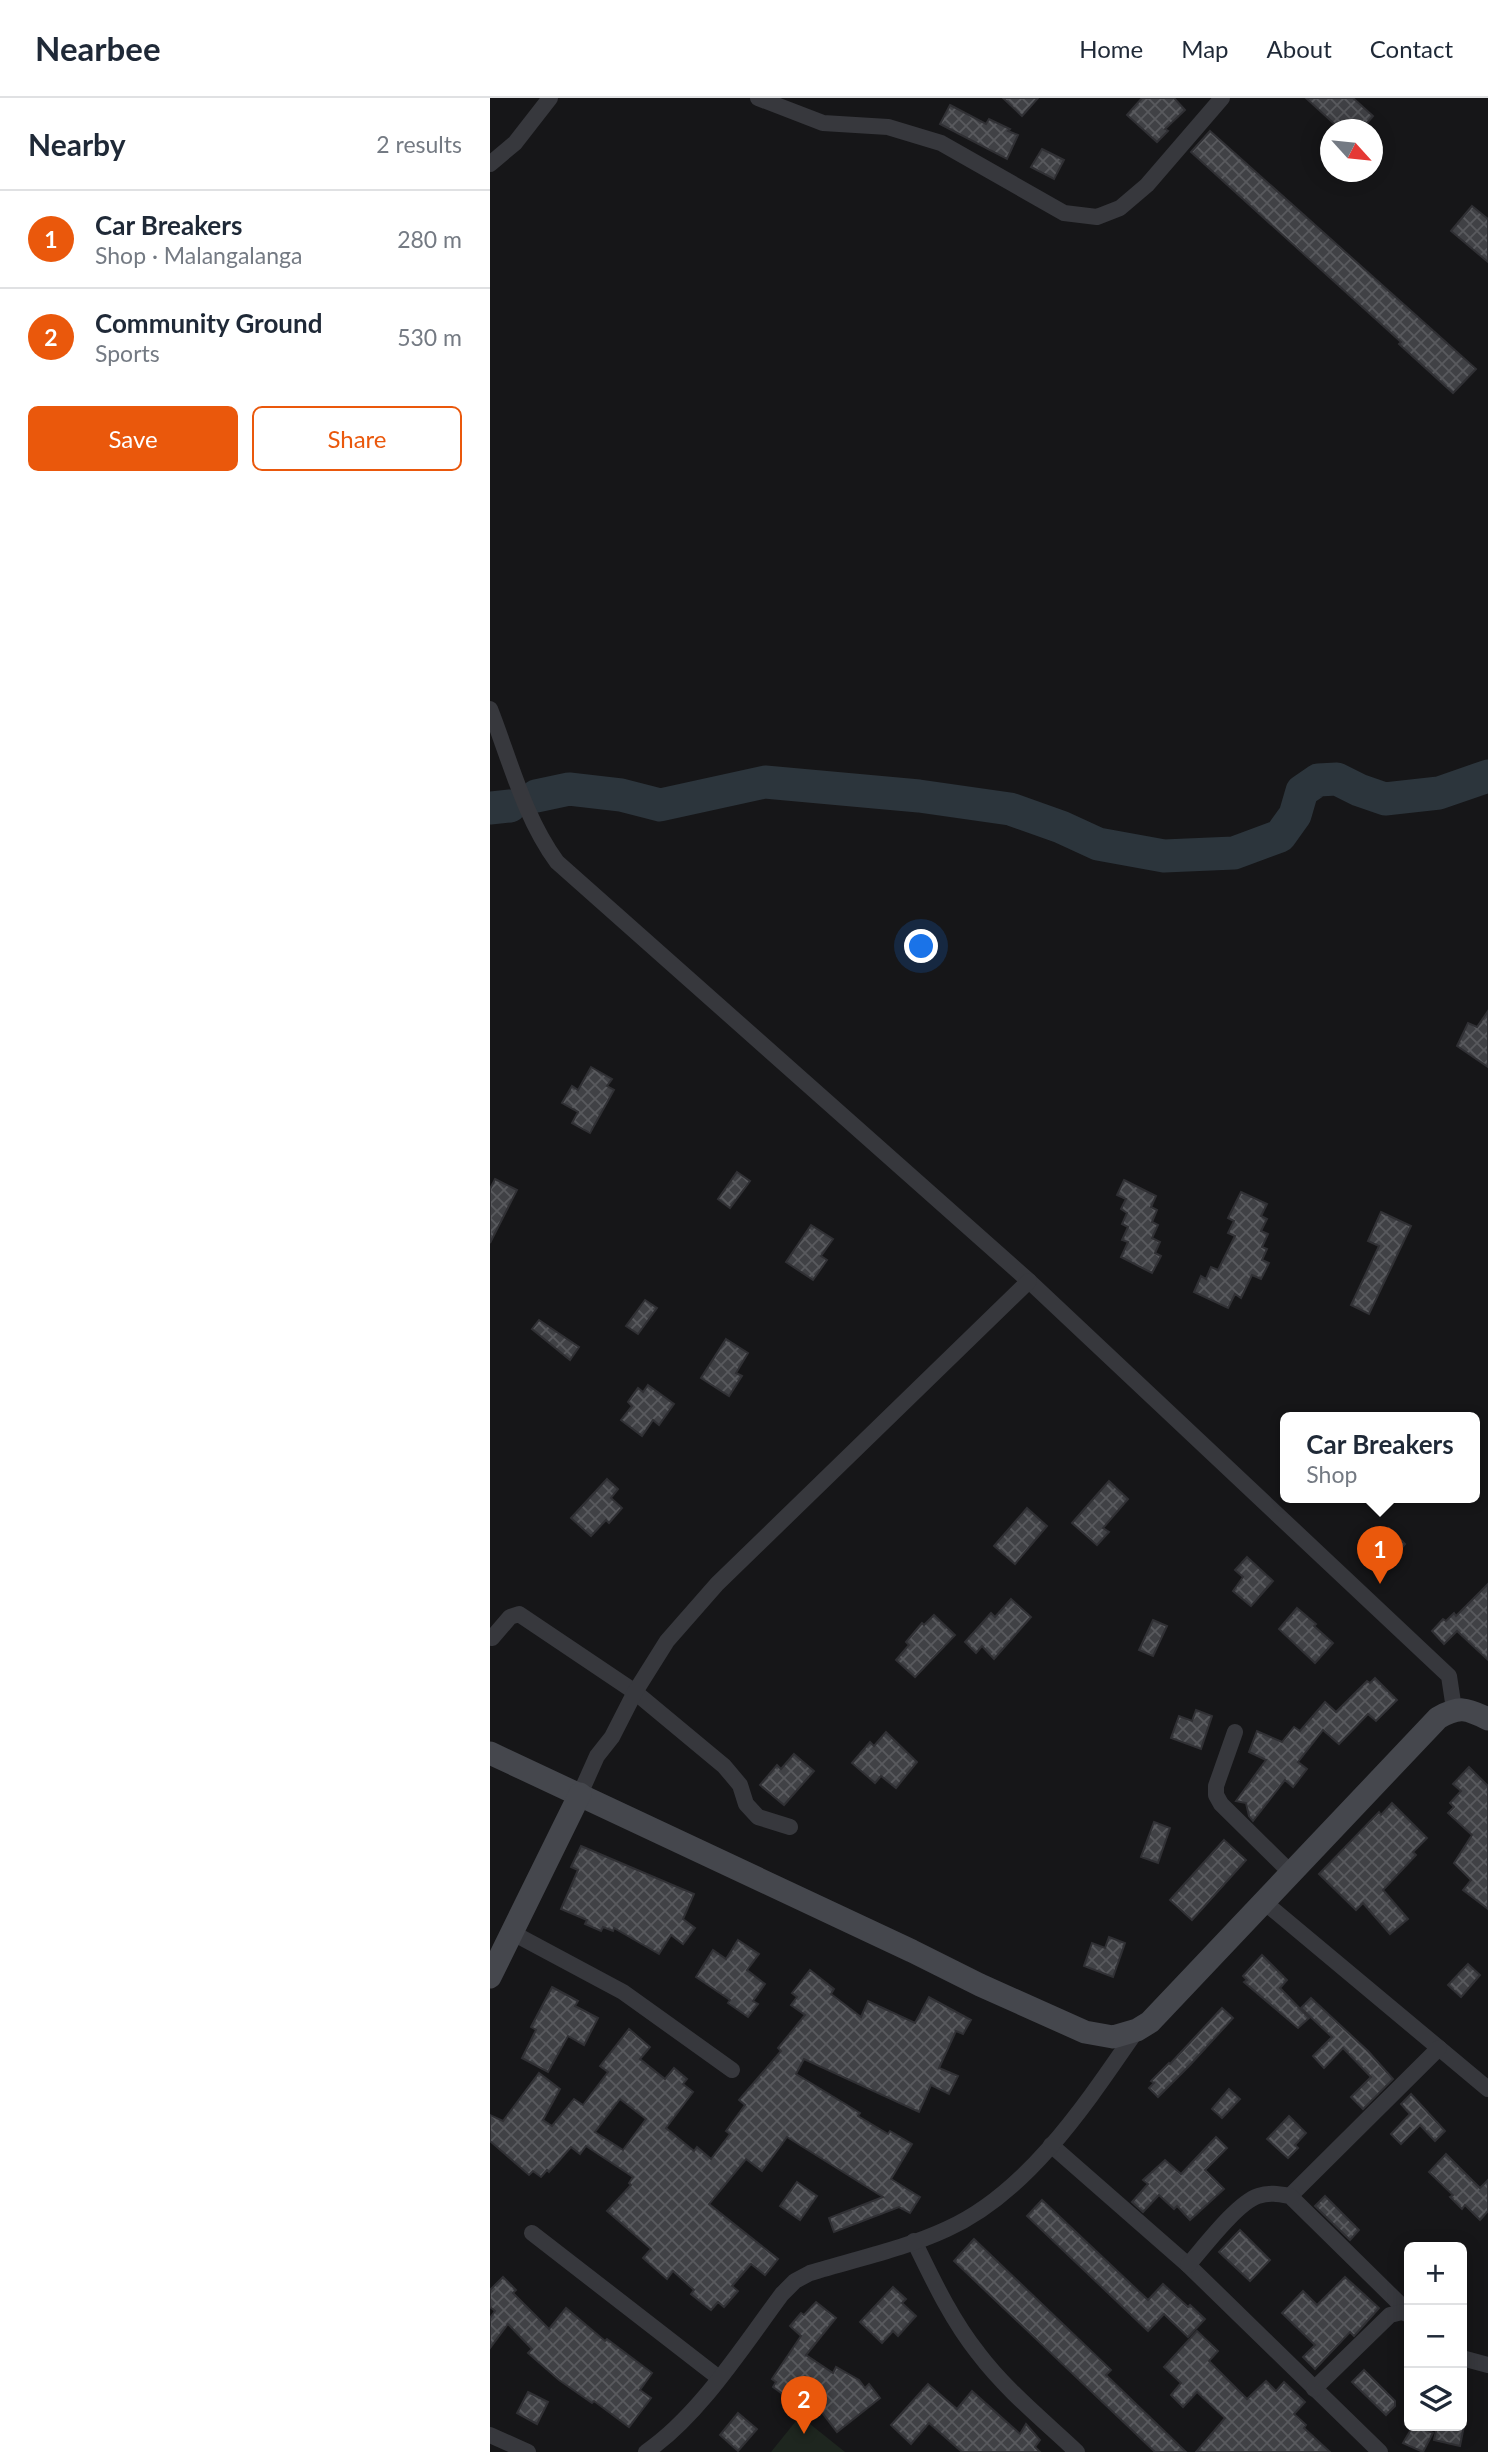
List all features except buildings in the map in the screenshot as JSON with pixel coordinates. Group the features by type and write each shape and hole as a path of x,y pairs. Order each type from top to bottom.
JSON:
{"street":[{"path":"490,164 515,142 550,98"},
{"path":"758,98 822,123 888,127 941,144 1064,213 1097,217 1120,208 1147,185 1222,98"},
{"path":"490,709 529,813 542,842 557,862 1029,1282 1449,1676 1454,1709"},
{"path":"490,1977 597,1756 612,1737 635,1692 667,1642 717,1584 1029,1282"},
{"path":"492,1638 510,1617 519,1614 635,1692 724,1766 740,1785 746,1804 758,1816 790,1826"},
{"path":"646,2452 663,2441 719,2378 782,2294 795,2281 810,2273 947,2229 978,2213 1009,2189 1051,2145 1098,2087 1137,2030 1162,2010 1438,1718 1454,1709 1474,1712 1488,1719"},
{"path":"1235,1732 1216,1786 1216,1795 1221,1804 1290,1872"},
{"path":"490,1753 1085,2032 1113,2037 1137,2030"},
{"path":"1263,1901 1488,2089"},
{"path":"511,1932 622,1992 732,2070"},
{"path":"1290,2196 1439,2048"},
{"path":"1051,2145 1188,2265 1380,2452"},
{"path":"1188,2265 1241,2205 1257,2196 1275,2193 1290,2196 1404,2309"},
{"path":"532,2233 719,2378"},
{"path":"914,2241 942,2299 979,2355 995,2374 1077,2452"},
{"path":"1314,2389 1390,2315 1404,2313"},
{"path":"1467,2359 1488,2365"},
{"path":"490,2435 528,2452"}],"shaded area":[{"path":"800,2416 845,2452 771,2452"}],"waterway":[{"path":"536,796 569,789 621,795 660,805 765,782 919,796 1010,809 1061,827 1098,844 1164,856 1234,853 1280,836 1295,815 1302,791 1318,780 1337,779 1385,799 1439,793 1488,776"},
{"path":"490,808 510,806"}],"place":[{"name":"Car Breakers","path":"1380,1584"},
{"name":"Community Ground","path":"804,2434"}]}
